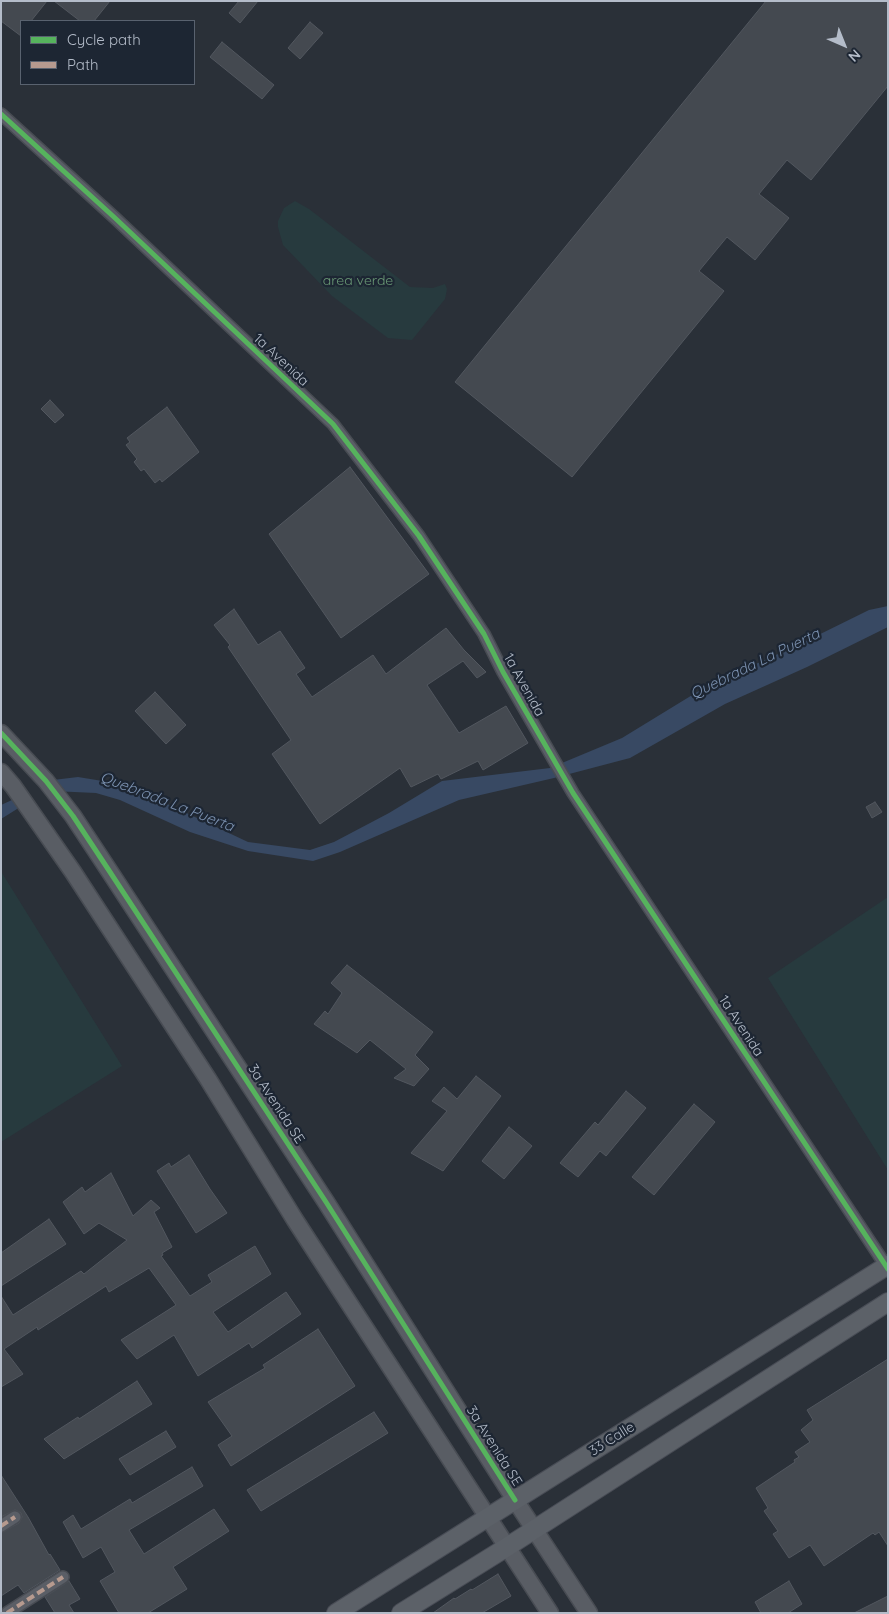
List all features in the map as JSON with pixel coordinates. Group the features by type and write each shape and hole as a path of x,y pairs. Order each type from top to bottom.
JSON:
{"main road":[{"name":"33 Calle","path":"336,1613 887,1266"},
{"path":"400,1613 507,1547 888,1302"}],"street":[{"name":"1a Avenida","path":"1,114 68,174 332,424 419,536 484,634 573,792 887,1266"},
{"name":"3a Avenida SE","path":"1,734 46,782 73,816 326,1202 589,1613"},
{"path":"1,772 68,864 208,1079 295,1220 550,1613"},
{"path":"1,1526 15,1517"},
{"path":"7,1613 63,1577"}],"green space":[{"name":"area verde","path":"295,201 309,209 410,287 433,288 445,284 447,289 445,299 412,340 388,338 332,296 283,245 278,221 284,208"},
{"path":"1,874 122,1066 1,1142"},
{"path":"888,897 888,1170 768,978"}],"water":[{"path":"888,606 888,627 807,667 725,704 630,758 459,800 340,852 313,861 248,851 190,832 120,800 96,793 52,791 53,780 78,777 127,785 248,842 310,850 334,842 389,813 442,781 550,768 622,738 707,686 798,645 869,610"},
{"path":"12,800 18,802 17,809 1,819 1,805"}],"building":[{"path":"1,1 47,1 32,20 20,20 20,35 1,21"},
{"path":"54,1 110,1 95,20 79,20"},
{"path":"239,1 258,1 240,23 229,13"},
{"path":"766,1 888,1 888,86 811,180 787,160 759,194 789,218 755,260 727,237 699,271 724,291 572,477 455,382"},
{"path":"310,22 323,33 300,59 288,48"},
{"path":"222,42 274,85 262,99 210,57"},
{"path":"50,400 64,415 55,423 41,409"},
{"path":"167,407 199,452 162,482 160,479 155,483 144,469 141,471 134,462 137,459 126,445 130,442 127,438"},
{"path":"350,467 429,574 341,638 269,534"},
{"path":"234,609 258,645 280,631 305,668 296,674 312,697 373,655 386,674 446,628 486,672 477,678 463,661 427,685 459,733 506,706 528,743 483,770 478,761 441,779 438,774 411,787 400,768 320,824 272,754 291,740 228,647 230,645 214,625"},
{"path":"155,692 186,725 166,744 135,711"},
{"path":"875,802 882,812 872,818 866,807"},
{"path":"347,965 433,1032 415,1055 429,1069 414,1086 394,1078 406,1069 370,1040 357,1053 314,1024 325,1011 328,1014 342,993 331,983"},
{"path":"476,1076 501,1096 443,1171 411,1153 447,1111 432,1101 444,1087 457,1099"},
{"path":"626,1091 646,1108 606,1156 600,1151 578,1177 560,1163 595,1122 598,1125"},
{"path":"694,1104 715,1122 654,1195 632,1177"},
{"path":"509,1127 532,1146 504,1179 482,1161"},
{"path":"189,1155 227,1213 196,1233 157,1171 169,1163 171,1167"},
{"path":"111,1173 133,1216 151,1200 160,1208 154,1212 172,1247 162,1253 163,1255 161,1256 190,1296 212,1282 208,1275 255,1246 271,1274 213,1312 228,1332 286,1292 301,1314 252,1348 249,1343 198,1376 174,1335 137,1359 121,1340 176,1305 149,1268 109,1292 106,1286 38,1330 37,1327 4,1349 23,1374 1,1387 1,1296 13,1315 81,1271 84,1274 127,1240 99,1223 84,1234 63,1202 82,1187 85,1192"},
{"path":"49,1219 66,1244 1,1286 1,1253"},
{"path":"318,1329 355,1386 231,1466 218,1445 232,1436 208,1402 265,1368 263,1365"},
{"path":"888,1359 888,1546 879,1532 875,1535 873,1533 824,1566 810,1545 789,1558 773,1534 778,1531 764,1511 768,1508 756,1488 795,1462 794,1460 799,1457 795,1452 810,1442 801,1430 813,1420 807,1410"},
{"path":"137,1381 152,1404 64,1459 44,1439 78,1417 79,1419"},
{"path":"374,1412 388,1433 261,1511 247,1490"},
{"path":"166,1431 176,1447 130,1475 119,1459"},
{"path":"192,1467 203,1486 129,1530 144,1554 214,1509 229,1531 173,1567 187,1589 148,1613 119,1613 100,1581 115,1572 101,1547 83,1558 63,1522 73,1515 81,1529 130,1499 132,1503"},
{"path":"1,1475 60,1570 24,1593 18,1585 1,1596 1,1533 19,1523 22,1517 21,1513 15,1510 1,1517"},
{"path":"498,1574 511,1596 482,1613 433,1613 454,1598 472,1590"},
{"path":"69,1581 80,1599 69,1605 74,1613 55,1613 45,1597"},
{"path":"789,1581 802,1604 788,1613 761,1613 755,1602"},
{"path":"888,1596 888,1613 854,1613"}],"marked path":[{"path":"1,1526 15,1517"},
{"path":"7,1613 63,1577"}],"cycle path":[{"path":"1,114 115,218 333,424 419,536 484,634 503,672 573,793 888,1269"},
{"path":"1,733 46,781 73,816 326,1202 515,1500"}],"water label":[{"name":"Quebrada La Puerta","path":"755,664"},
{"name":"Quebrada La Puerta","path":"167,802"}]}
